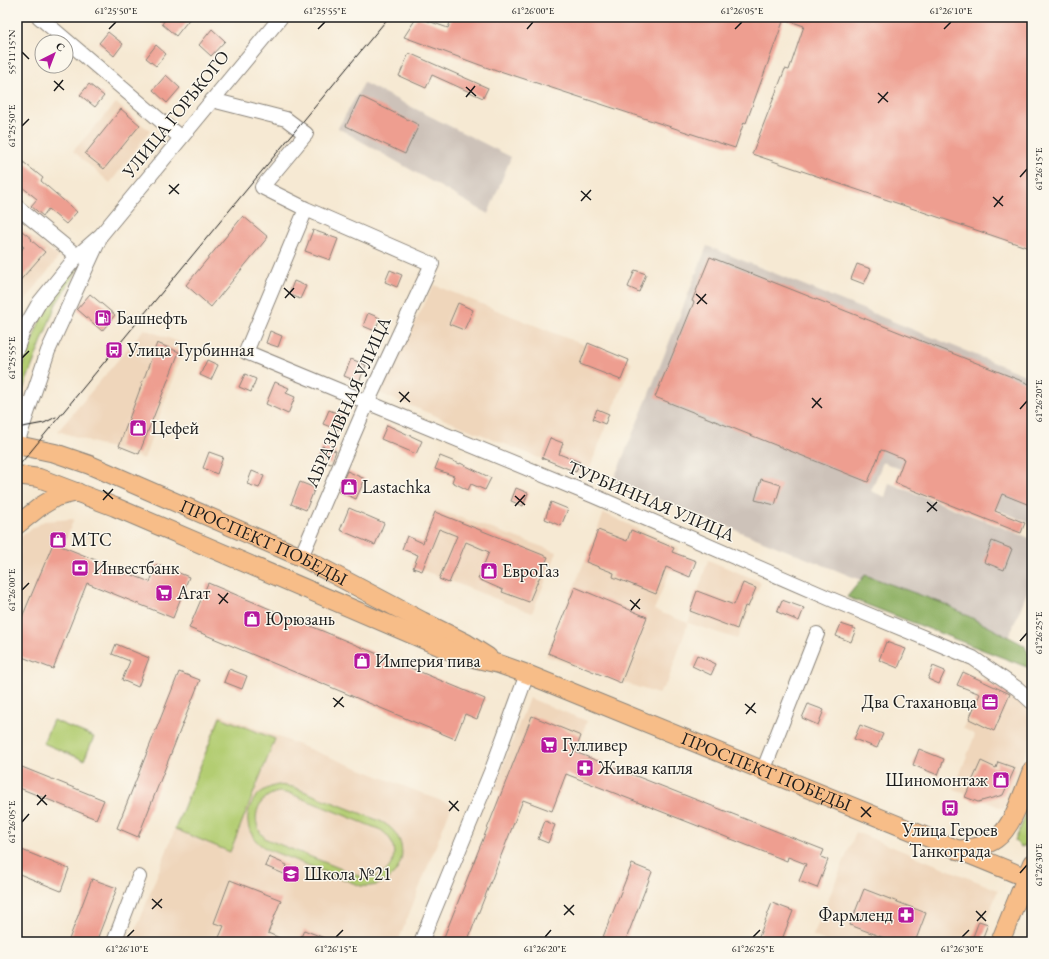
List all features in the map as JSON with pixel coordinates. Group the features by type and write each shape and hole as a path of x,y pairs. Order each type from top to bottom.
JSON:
{"main road":[{"name":"ПРОСПЕКТ ПОБЕДЫ","path":"17,444 55,453 90,465 301,557 466,643 499,664"},
{"name":"ПРОСПЕКТ ПОБЕДЫ","path":"17,475 39,478 78,492 460,655 499,664 527,674 957,850 1030,874"},
{"path":"17,525 41,506 56,497 78,492"},
{"path":"957,850 981,846 997,839 1010,823 1032,770"},
{"path":"1000,942 1030,874"}],"street":[{"path":"39,17 181,138"},
{"name":"УЛИЦА ГОРЬКОГО","path":"17,348 24,331 39,304 77,256 101,235 281,17"},
{"path":"212,100 286,119 306,134 262,187 306,209"},
{"path":"17,207 77,256"},
{"name":"АБРАЗИВНАЯ УЛИЦА","path":"301,557 367,402 432,264 306,209"},
{"name":"ТУРБИННАЯ УЛИЦА","path":"306,209 246,352 594,496 833,600 973,658 1018,689 1032,702"},
{"name":"УЛИЦА ГОРЬКОГО","path":"17,444 48,351 101,235"},
{"path":"763,771 817,634"},
{"path":"421,942 493,767 527,674"},
{"path":"114,942 139,877"}],"shaded area":[{"path":"364,83 511,157 488,214 338,128"},
{"path":"116,103 150,131 110,183 73,151"},
{"path":"17,225 59,257 17,311"},
{"path":"707,246 1032,378 1032,524 883,462 871,491 885,497 889,483 1032,539 1032,580 1008,639 613,481"},
{"path":"434,285 589,347 632,362 586,477 379,393"},
{"path":"144,329 185,344 144,459 58,431"},
{"path":"436,509 557,552 532,613 412,566"},
{"path":"604,513 679,548 654,610 688,623 668,681 658,694 546,656"},
{"path":"74,519 17,654 17,541 25,533 44,521"},
{"path":"708,560 761,582 737,639 688,623"},
{"path":"986,673 1032,691 1032,736 1004,809 954,789 975,735 963,728"},
{"path":"529,698 587,721 552,811 494,789"},
{"name":"Школа №21","path":"220,714 452,805 398,942 131,942"},
{"path":"856,832 998,890 978,942 828,942 813,936"}],"green space":[{"path":"89,252 56,304 17,405 17,380 47,302"},
{"path":"865,575 945,604 1024,645 1032,660 1032,669 847,597"},
{"path":"220,717 275,739 230,852 175,829"},
{"path":"53,720 94,737 84,760 43,743"},
{"path":"278,785 293,787 380,821 392,829 399,839 402,851 400,862 395,872 387,880 375,885 361,886 269,850 259,843 252,834 248,825 248,814 251,805 257,796 266,789","holes":["279,792 291,794 381,830 393,845 394,853 388,868 382,874 364,878 266,839 257,826 257,811 260,805 264,799"]},
{"path":"1032,799 1032,835 1028,845 1021,847 1015,841"}],"building":[{"path":"167,17 191,17 176,36 162,24"},
{"path":"417,17 448,28 452,17 1032,17 1032,249 752,154 785,69 789,70 804,26 784,19 746,123 744,122 735,148 500,71 499,72 404,37"},
{"path":"212,29 225,41 211,56 199,45"},
{"path":"108,32 123,44 114,56 99,43"},
{"path":"156,45 166,54 156,66 146,58"},
{"path":"409,53 488,88 483,98 432,75 426,88 399,76"},
{"path":"166,75 180,88 167,103 153,90"},
{"path":"89,84 104,96 95,107 80,95"},
{"path":"360,96 419,125 405,154 346,126"},
{"path":"121,109 140,125 104,169 85,154"},
{"path":"17,157 43,178 41,181 77,212 66,224 48,209 43,216 31,206 37,199 17,183"},
{"path":"243,216 268,237 211,307 186,285"},
{"path":"17,227 45,252 17,284 17,255 24,247 17,242"},
{"path":"313,230 338,239 330,260 305,251"},
{"path":"710,257 1032,385 1032,506 1002,494 995,511 1025,523 1021,533 895,483 904,459 885,451 881,450 868,482 655,397 694,302 692,301"},
{"path":"857,264 871,269 864,284 851,279"},
{"path":"390,270 402,275 397,287 385,282"},
{"path":"635,270 646,274 639,292 628,287"},
{"path":"294,281 306,286 300,299 289,294"},
{"path":"90,294 115,315 102,331 77,309"},
{"path":"458,303 473,310 464,330 449,324"},
{"path":"368,313 380,318 375,331 363,326"},
{"path":"270,331 282,336 278,347 266,343"},
{"path":"157,343 179,352 139,454 119,446"},
{"path":"588,343 629,360 621,380 580,364"},
{"path":"351,359 366,365 359,382 344,376"},
{"path":"207,360 218,365 211,380 200,375"},
{"path":"245,374 256,379 251,392 239,387"},
{"path":"275,382 289,388 286,393 295,397 288,414 266,404"},
{"path":"597,409 609,414 605,424 593,419"},
{"path":"329,410 344,416 338,430 323,424"},
{"path":"387,425 422,441 416,454 381,439"},
{"path":"550,438 563,443 559,454 580,462 576,472 542,458"},
{"path":"322,446 336,451 331,464 317,459"},
{"path":"209,452 223,457 217,474 203,468"},
{"path":"440,456 460,463 491,478 485,490 471,484 468,490 452,482 454,476 435,469"},
{"path":"252,471 264,476 259,488 247,484"},
{"path":"347,471 365,479 356,499 338,491"},
{"path":"761,479 781,485 775,505 755,500"},
{"path":"300,482 315,488 306,510 291,504"},
{"path":"516,488 528,493 523,506 511,501"},
{"path":"551,502 568,509 561,526 545,519"},
{"path":"349,508 384,523 375,545 340,530"},
{"path":"435,512 548,557 529,602 502,592 503,590 478,579 489,552 466,542 449,583 439,579 457,536 439,529 422,571 413,568 418,555 402,549 407,536 423,543"},
{"path":"598,530 627,541 631,530 674,548 672,552 696,561 690,577 666,567 656,594 613,577 614,573 586,562"},
{"path":"58,532 66,535 61,546 150,582 157,564 189,577 173,618 87,583 53,669 17,655 17,629"},
{"path":"992,541 1012,549 1004,570 984,562"},
{"path":"208,583 485,699 477,719 465,714 455,739 189,628"},
{"path":"743,583 756,588 748,607 745,606 737,629 690,611 697,591 734,605"},
{"path":"575,587 647,617 621,683 548,653"},
{"path":"782,600 804,608 799,621 777,612"},
{"path":"841,624 856,629 851,642 836,636"},
{"path":"886,642 906,649 898,668 879,660"},
{"path":"116,644 149,658 138,687 122,680 130,661 112,654"},
{"path":"697,655 716,664 711,675 692,666"},
{"path":"933,666 945,671 939,684 928,679"},
{"path":"229,669 247,676 242,689 224,682"},
{"path":"179,672 200,680 138,837 117,828"},
{"path":"963,672 1010,694 994,731 969,719 980,694 957,685"},
{"path":"808,704 824,710 818,725 802,718"},
{"path":"532,716 581,736 575,752 824,850 821,857 828,860 817,888 799,881 806,864 788,857 787,861 566,774 552,811 523,800 467,942 442,942"},
{"path":"860,725 883,734 877,748 854,739"},
{"path":"919,749 944,759 938,775 913,765"},
{"path":"981,761 996,768 998,762 1015,768 1003,795 978,802 965,797"},
{"path":"17,765 104,800 96,819 17,787"},
{"path":"545,821 555,825 548,843 538,839"},
{"path":"17,848 69,869 61,891 17,873"},
{"path":"269,857 287,865 284,874 265,866"},
{"path":"632,864 652,872 625,942 601,942"},
{"path":"92,879 117,888 96,942 68,942"},
{"path":"230,880 281,900 268,933 289,942 217,942 224,926 214,923"},
{"path":"864,889 926,913 915,942 895,942 850,925"},
{"path":"772,903 793,911 781,942 757,942"},
{"path":"979,921 988,924 981,942 971,942"},
{"path":"304,930 332,941 332,942 299,942"}],"tram line":[{"path":"17,468 389,17"},
{"path":"17,428 44,423 56,417"}],"place":[{"name":"Башнефть","path":"103,318"},
{"name":"Улица Турбинная","path":"114,350"},
{"name":"Цефей","path":"138,428"},
{"name":"Lastachka","path":"349,487"},
{"name":"МТС","path":"58,540"},
{"name":"Инвестбанк","path":"80,568"},
{"name":"ЕвроГаз","path":"489,571"},
{"name":"Агат","path":"164,593"},
{"name":"Юрюзань","path":"252,619"},
{"name":"Империя пива","path":"362,661"},
{"name":"Два Стахановца","path":"990,702"},
{"name":"Гулливер","path":"549,745"},
{"name":"Живая капля","path":"585,768"},
{"name":"Шиномонтаж","path":"1001,780"},
{"name":"Улица Героев Танкограда","path":"950,808"},
{"name":"Школа №21","path":"291,874"},
{"name":"Фармленд","path":"906,915"}]}
